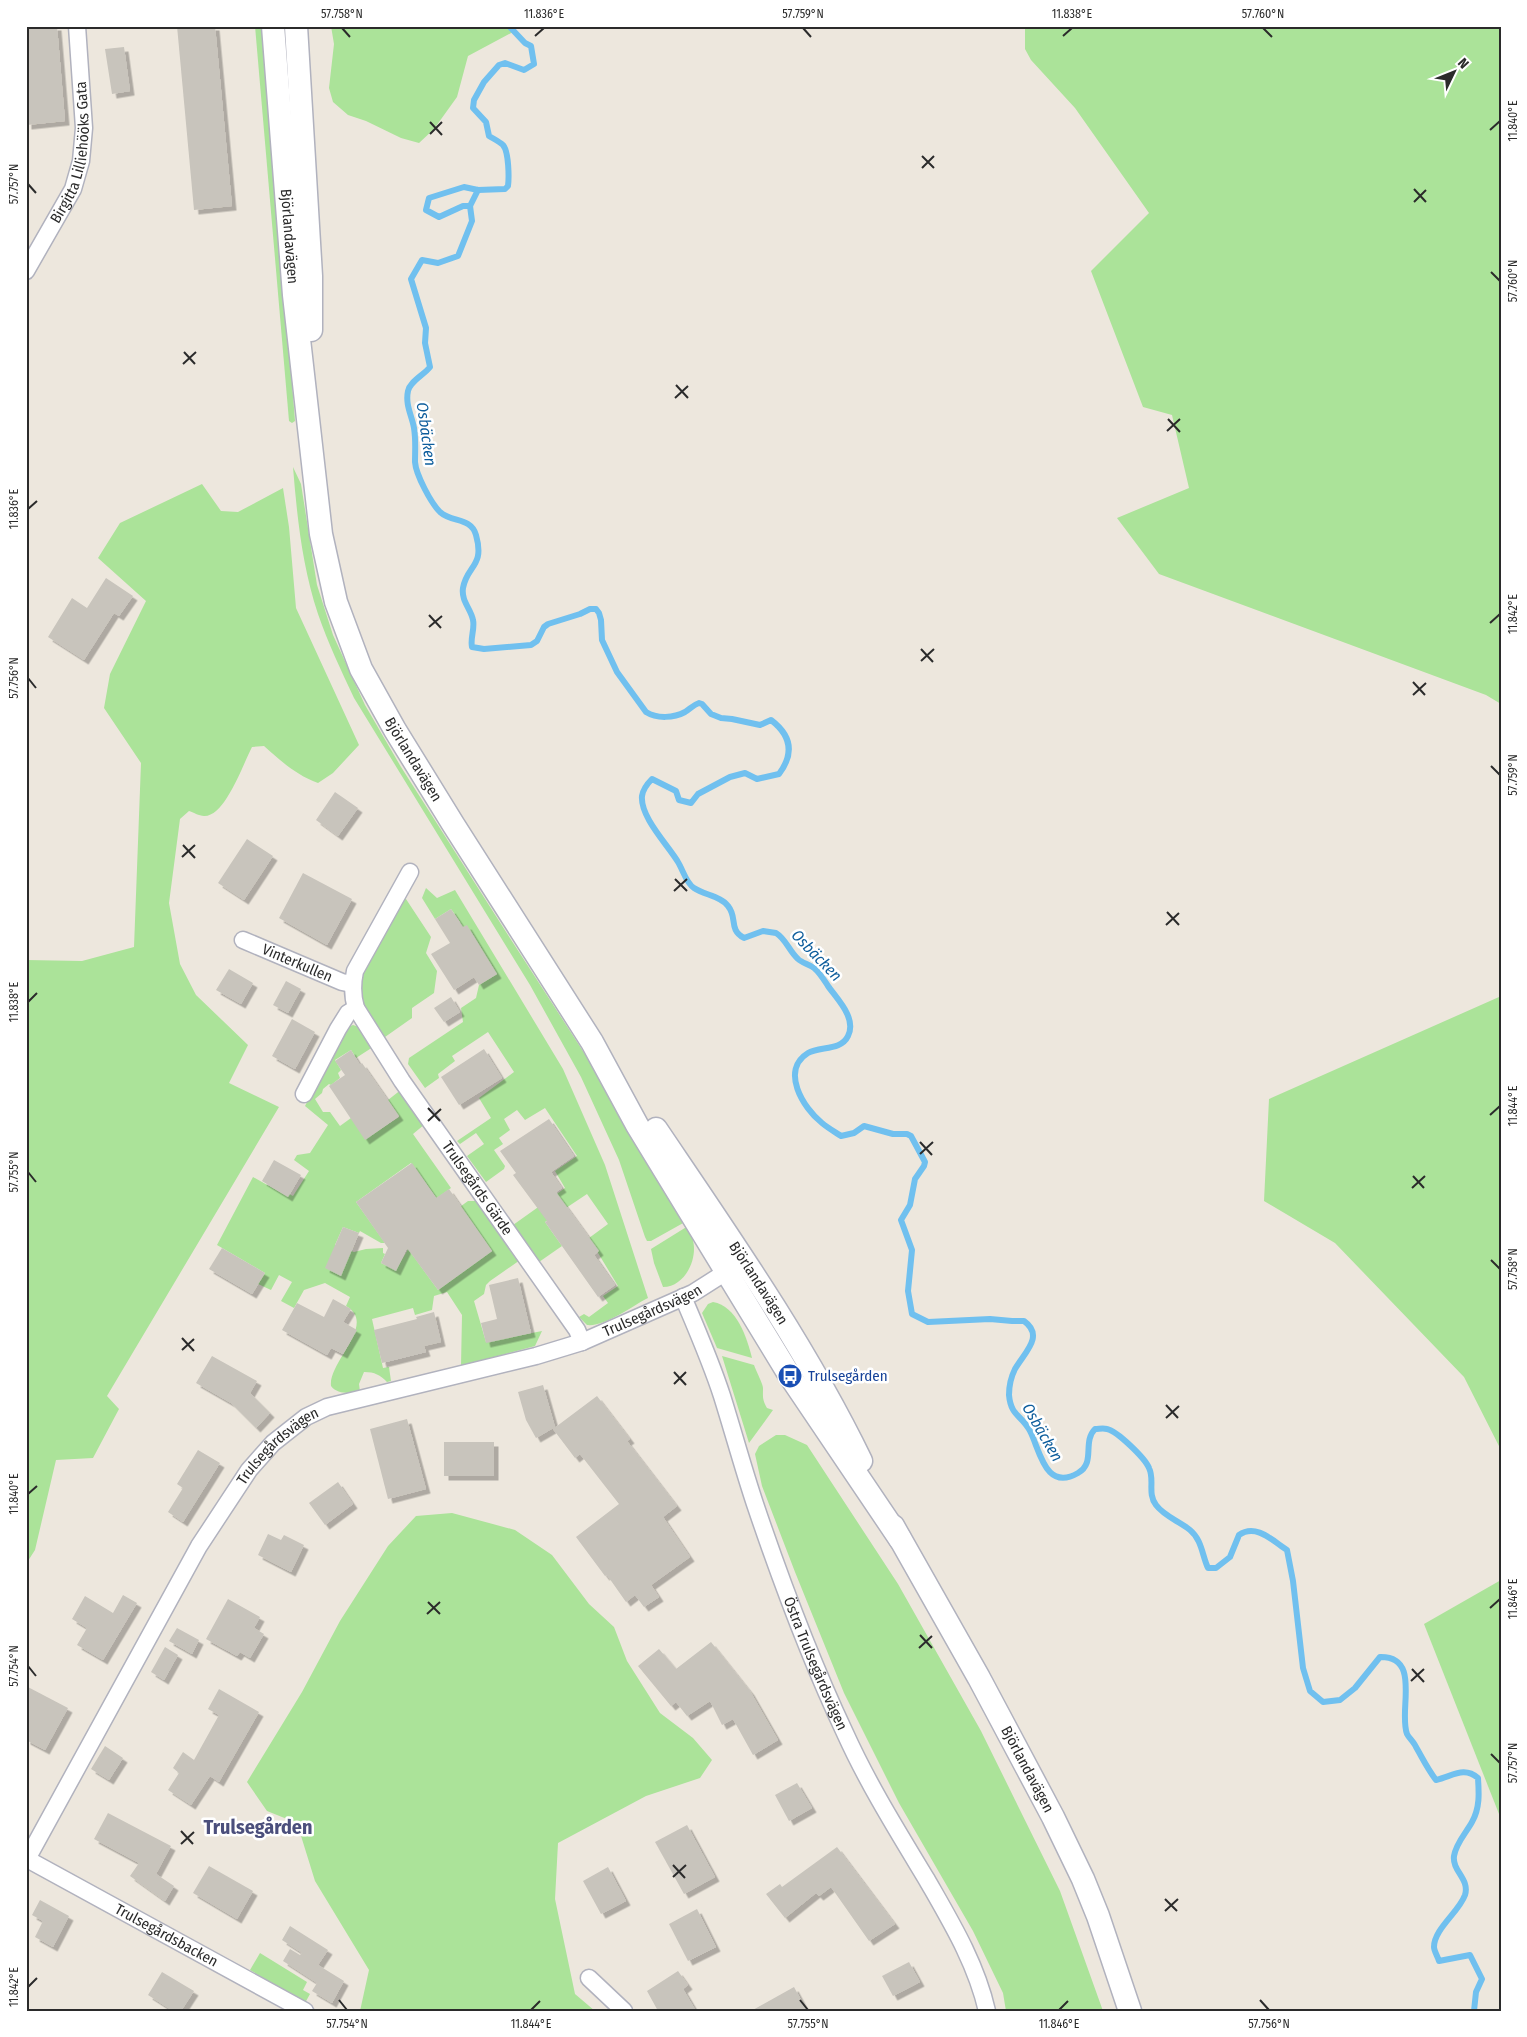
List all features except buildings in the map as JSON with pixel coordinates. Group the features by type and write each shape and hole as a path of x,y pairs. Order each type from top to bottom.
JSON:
{"street":[{"name":"Birgitta Lilliehööks Gata","path":"26,271 73,188 81,161 84,128 77,26"},
{"name":"Björlandavägen","path":"273,26 294,295 321,534 329,578 344,626 361,669 394,730 452,824 592,1042 637,1125 735,1265 790,1376 900,1539 979,1678 1070,1853 1098,1916 1130,2011"},
{"name":"Björlandavägen","path":"296,26 311,276 311,446"},
{"name":"Trulsegårds Gärde","path":"410,872 355,971 352,984 356,1008 402,1081 577,1330 582,1342"},
{"name":"Vinterkullen","path":"243,940 342,982 352,984"},
{"path":"304,1094 338,1029 348,1013 356,1008"},
{"name":"Trulsegårdsvägen","path":"27,1860 199,1546 252,1464 273,1443 306,1417 327,1407 536,1356 582,1342 683,1297 712,1282 735,1265"},
{"name":"Östra Trulsegårdsvägen","path":"683,1297 716,1380 755,1504 818,1672 845,1734 878,1798 973,1965 983,1992 987,2011"},
{"name":"Trulsegårdsbacken","path":"27,1860 306,2011"},
{"path":"589,1978 624,2011"}],"green space":[{"path":"255,26 264,26 295,421 292,423 289,421"},
{"path":"331,26 514,26 513,32 468,56 457,97 434,129 419,143 401,138 366,121 348,115 333,102 329,88 334,44"},
{"path":"1025,26 1501,26 1501,704 1486,695 1159,574 1117,518 1189,488 1172,415 1143,407 1091,271 1149,213 1075,108 1031,60 1025,49"},
{"path":"293,467 301,484 317,585 333,635 365,705 401,767 612,1096 685,1222 651,1241 647,1241 645,1237 619,1160 581,1077 530,985 354,698 344,677 330,646 312,596 298,522"},
{"path":"202,484 221,511 238,512 283,488 289,527 296,608 359,745 333,773 318,783 296,772 264,746 252,747 233,788 219,808 212,814 204,816 189,811 180,819 169,903 180,964 196,995 248,1045 229,1083 279,1107 107,1396 119,1409 93,1458 56,1460 35,1550 26,1564 26,960 82,961 134,947 141,763 104,708 110,674 146,601 98,558 120,523"},
{"path":"426,888 437,898 455,890 563,1069 605,1165 648,1298 602,1323 587,1325 579,1317 584,1314 589,1317 608,1303 603,1296 618,1286 589,1238 608,1224 587,1194 545,1222 562,1246 539,1262 513,1225 565,1188 555,1171 577,1156 545,1108 525,1120 517,1110 504,1119 510,1130 499,1138 503,1144 494,1150 505,1166 504,1169 486,1182 467,1156 484,1144 476,1133 460,1144 457,1141 491,1118 479,1098 514,1072 488,1032 452,1056 455,1061 438,1074 439,1078 425,1088 408,1064 409,1058 463,1022 461,1008 476,998 479,985 497,974 447,937 460,922 451,909 435,919 422,898"},
{"path":"404,896 431,937 426,953 437,971 434,993 412,1008 412,1018 385,1037 369,1018 362,1005 361,977 365,962 372,948"},
{"path":"1499,997 1501,998 1501,1450 1464,1377 1335,1243 1264,1201 1269,1099"},
{"path":"353,1025 359,1027 373,1047 356,1058 351,1050 335,1060 341,1070 338,1073 340,1078 323,1089 322,1093 315,1099 323,1112 330,1112 340,1126 351,1118 366,1139 399,1117 388,1100 402,1089 425,1124 413,1134 451,1188 437,1198 438,1200 411,1163 356,1202 385,1243 381,1243 360,1231 359,1233 343,1227 335,1245 354,1252 383,1248 383,1253 385,1254 381,1263 396,1270 411,1244 411,1253 438,1290 492,1251 466,1214 446,1217 468,1201 476,1201 483,1205 523,1258 490,1281 486,1285 484,1294 474,1301 486,1342 542,1331 535,1346 461,1366 462,1315 447,1292 434,1296 432,1310 415,1315 413,1308 372,1319 383,1368 389,1367 391,1381 387,1382 377,1374 364,1372 359,1384 360,1392 348,1393 337,1391 331,1386 332,1376 355,1333 357,1323 354,1314 346,1306 350,1297 325,1283 304,1290 294,1308 281,1301 292,1282 279,1275 271,1290 258,1284 265,1273 217,1245 253,1177 287,1196 289,1194 293,1196 309,1171 294,1160 297,1155 310,1153 328,1125 305,1106 341,1035 346,1028"},
{"path":"688,1226 694,1246 692,1262 681,1279 670,1286 663,1287 651,1249"},
{"path":"713,1302 729,1310 735,1316 744,1333 752,1358 717,1348 702,1313 708,1304"},
{"path":"722,1356 754,1365 763,1386 764,1402 767,1408 773,1410 749,1443"},
{"path":"776,1435 785,1435 807,1445 898,1584 981,1731 1060,1891 1103,2011 1006,2011 1003,1993 973,1931 899,1803 844,1693 795,1572 762,1486 755,1454 759,1446"},
{"path":"452,1513 515,1530 552,1555 589,1604 614,1627 627,1661 660,1713 693,1738 712,1760 700,1778 646,1796 558,1843 555,1899 575,1994 595,2011 360,2011 369,1970 315,1881 297,1823 267,1811 247,1782 302,1692 340,1621 388,1546 416,1516"},
{"path":"1501,1580 1501,1819 1424,1624"},
{"path":"260,1953 307,1982 303,1990 310,1994 305,2003 250,1970"}],"waterway":[{"name":"Osbäcken","path":"509,26 525,43 531,46 534,64 524,70 505,63 499,65 484,82 474,100 473,108 486,122 489,136 505,148 508,165 508,186 505,189 478,190 464,187 429,198 426,210 439,217 463,206 470,206 472,221 458,256 438,263 422,260 411,279 426,328 425,343 430,367 411,384 407,396 415,432 415,462 421,481 436,508 450,518 470,525 476,535 478,546 477,560 465,580 463,588 465,601 473,620 472,647 484,649 531,645 537,641 544,627 548,624 590,609 596,609 601,620 602,640 617,672 646,712 660,717 671,716 681,714 699,703 711,714 721,718 760,725 771,720 783,732 787,739 789,752 784,767 779,774 757,779 745,773 730,777 698,794 691,803 679,800 676,791 652,779 643,791 643,804 650,822 678,862 691,886 717,898 728,906 739,935 744,938 763,931 776,933 801,962 818,972 845,1009 850,1022 848,1036 840,1044 813,1051 800,1060 796,1069 797,1089 815,1116 841,1136 854,1133 864,1126 893,1134 907,1134 911,1136 925,1162 915,1179 910,1205 901,1220 912,1250 908,1291 912,1314 928,1322 990,1319 1024,1321 1030,1327 1033,1339 1010,1382 1010,1402 1014,1412 1030,1431 1041,1458 1051,1473 1058,1477 1067,1477 1078,1473 1086,1464 1091,1434 1095,1429 1107,1429 1124,1440 1137,1452 1149,1468 1153,1500 1163,1512 1194,1534 1208,1568 1216,1568 1230,1557 1239,1535 1245,1532 1258,1532 1287,1550 1293,1581 1303,1668 1310,1691 1323,1702 1340,1700 1355,1688 1380,1657 1393,1659 1401,1665 1405,1675 1406,1686 1405,1724 1407,1734 1433,1776 1436,1780 1463,1772 1473,1774 1478,1778 1478,1806 1472,1822 1457,1847 1454,1856 1454,1861 1465,1884 1465,1895 1458,1908 1442,1927 1435,1940 1434,1947 1439,1961 1470,1955 1482,1979 1476,1992 1474,2011"},
{"name":"Osbäcken","path":"470,206 478,190"}],"place":[{"name":"Trulsegården","path":"790,1376"}],"district":[{"name":"Trulsegården","path":"258,1827"}]}
